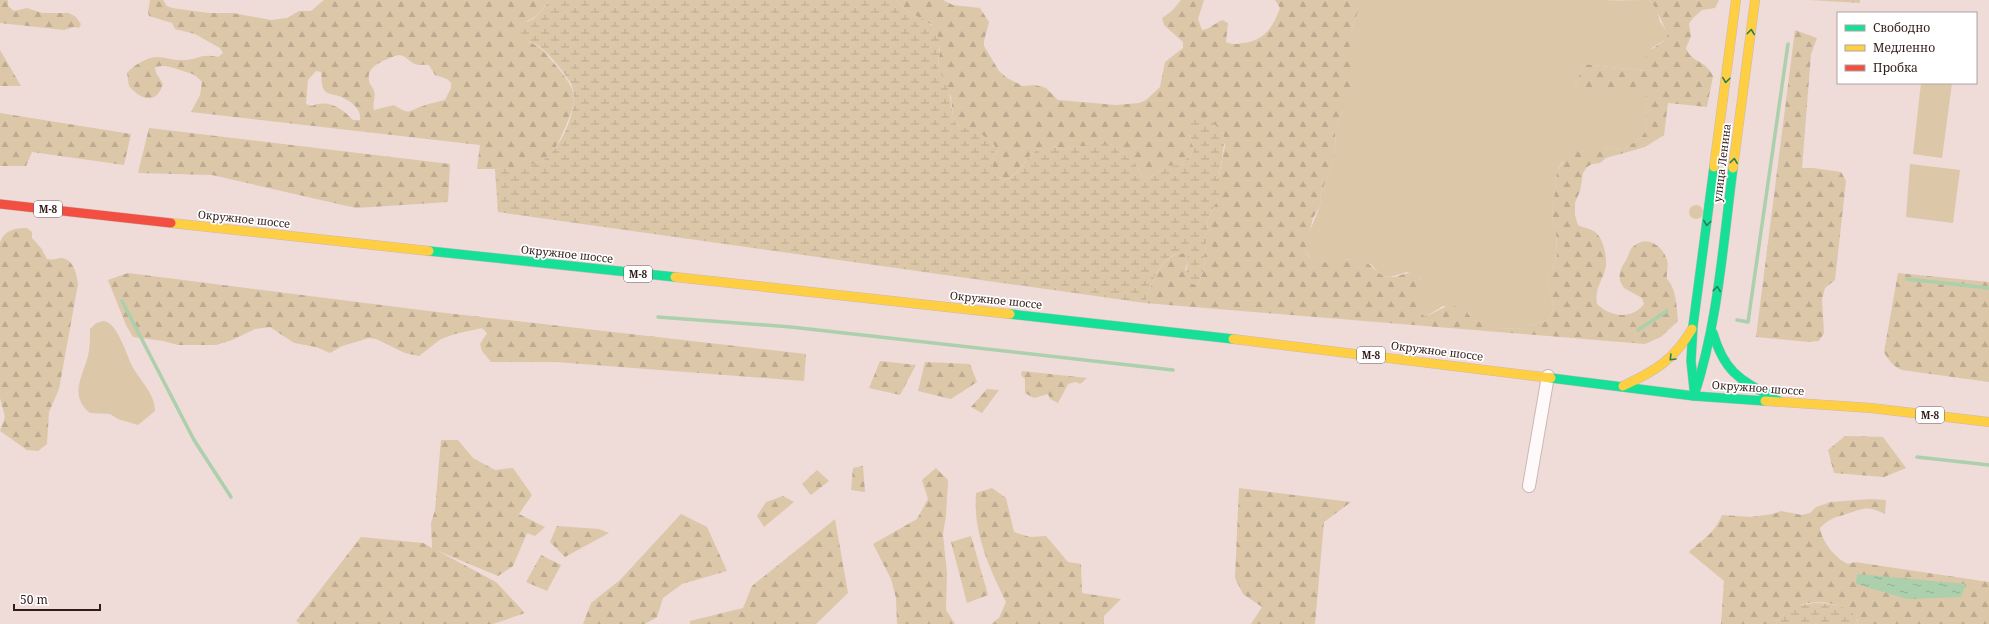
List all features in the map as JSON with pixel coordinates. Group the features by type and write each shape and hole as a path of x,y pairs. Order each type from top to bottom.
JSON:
{"main road":[{"name":"улица Ленина","path":"1694,396 1691,361 1693,326 1736,0"},
{"name":"улица Ленина","path":"1694,396 1703,369 1712,328 1755,0"},
{"name":"Окружное шоссе","path":"0,204 1194,334 1548,376 1694,396 1870,408 1989,422"},
{"name":"улица Ленина","path":"1623,386 1654,372 1672,360 1693,326"},
{"name":"улица Ленина","path":"1712,328 1718,353 1730,371 1779,401"}],"street":[{"path":"1529,486 1548,376"}],"green space":[{"path":"0,0 8,0 8,6 14,11 27,8 42,13 69,13 76,17 81,24 79,28 74,27 64,30 0,23"},
{"path":"150,0 163,0 167,6 172,8 208,13 233,13 271,20 287,18 299,11 311,11 324,0 549,0 540,12 527,21 528,42 536,45 542,50 567,80 573,94 572,109 557,145 546,158 531,165 522,167 494,169 477,169 480,145 191,112 200,95 202,82 193,74 168,67 155,67 156,73 163,84 160,91 156,95 152,98 148,98 143,97 133,91 129,86 127,73 140,62 153,57 185,60 204,56 218,57 223,53 220,48 195,34 175,29 172,23 149,16 148,12","holes":["398,55 403,56 415,64 429,65 435,75 447,79 451,83 451,88 445,100 428,104 409,112 394,105 374,110 374,94 369,80 371,70 378,63","316,71 321,72 324,90 329,94 337,95 351,102 357,108 360,120 353,120 339,108 329,104 318,104 312,106 306,104 308,80"]},
{"path":"549,0 896,0 907,11 926,21 936,30 940,42 938,67 949,91 953,116 956,124 961,128 975,128 995,146 993,170 1004,180 1011,177 1032,154 1044,146 1054,146 1064,150 1071,147 1104,144 1111,145 1134,161 1143,178 1150,177 1167,166 1180,165 1194,151 1190,134 1190,122 1195,117 1202,116 1219,128 1225,139 1219,176 1219,198 1208,218 1204,268 1198,285 1191,284 1186,277 1188,262 1187,253 1170,257 1164,262 1155,277 1145,303 498,212 495,169 526,166 543,160 557,146 563,136 572,113 574,101 573,91 570,82 564,73 540,47 515,36 518,29 534,18"},
{"path":"896,0 943,0 953,5 980,8 989,22 984,46 999,71 1007,78 1023,86 1035,85 1046,88 1058,100 1116,105 1139,103 1146,100 1160,87 1165,62 1183,48 1183,42 1164,25 1162,18 1172,11 1181,0 1204,0 1198,19 1202,30 1222,20 1228,23 1226,42 1235,44 1258,39 1267,32 1280,8 1275,0 1358,0 1358,12 1349,36 1352,83 1335,133 1336,146 1330,170 1321,193 1320,206 1313,218 1305,251 1316,261 1331,262 1354,259 1361,260 1384,276 1395,277 1409,273 1419,277 1425,283 1426,289 1421,293 1417,309 1425,317 1449,305 1465,309 1472,319 1500,328 1517,329 1545,321 1550,318 1554,307 1547,281 1557,256 1556,229 1552,216 1557,172 1566,157 1575,151 1605,147 1622,149 1641,138 1647,128 1647,89 1574,89 1584,64 1646,71 1646,59 1650,51 1666,39 1668,33 1655,7 1649,0 1719,0 1715,8 1702,10 1692,19 1689,24 1691,36 1686,48 1688,53 1706,67 1713,76 1707,107 1668,103 1664,135 1645,147 1606,158 1600,163 1592,164 1587,167 1583,173 1580,191 1575,203 1575,216 1578,225 1595,232 1598,235 1605,253 1606,266 1597,293 1597,304 1608,312 1621,315 1633,313 1644,304 1642,298 1624,288 1620,280 1620,274 1631,249 1641,242 1652,243 1661,249 1667,260 1667,279 1674,293 1678,321 1661,337 1645,344 1145,303 1159,270 1170,257 1178,254 1187,253 1189,258 1185,270 1198,285 1204,268 1208,218 1219,198 1219,176 1225,145 1223,133 1213,124 1190,134 1194,151 1180,165 1167,166 1150,177 1143,178 1134,161 1111,145 1071,147 1064,150 1055,146 1044,146 1032,154 1011,177 1004,180 993,170 995,146 980,133 971,129 961,128 956,124 953,116 951,97 938,67 940,49 932,25 907,11"},
{"path":"1358,0 1649,0 1657,9 1660,22 1668,33 1666,39 1652,48 1646,71 1584,64 1574,89 1648,89 1646,102 1647,128 1641,138 1622,149 1605,147 1592,150 1581,150 1562,162 1557,172 1552,216 1556,229 1557,256 1547,281 1554,307 1550,318 1545,321 1517,329 1500,328 1471,319 1469,313 1443,306 1425,317 1417,309 1422,279 1407,272 1390,277 1384,276 1379,274 1372,265 1360,260 1348,259 1334,263 1317,262 1312,260 1305,251 1309,233 1320,206 1321,193 1330,170 1336,146 1335,133 1343,109 1349,36 1358,12"},
{"path":"1809,0 1860,0 1860,3"},
{"path":"1795,30 1817,38 1811,54 1802,168 1841,172 1846,181 1835,280 1825,288 1822,299 1824,333 1819,341 1809,342 1756,337"},
{"path":"0,50 21,86 0,86"},
{"path":"1921,84 1952,84 1942,158 1913,154"},
{"path":"0,113 131,134 124,165 32,152 26,166 0,166"},
{"path":"149,128 450,164 448,202 356,208 212,175 138,173"},
{"path":"1910,164 1960,170 1953,223 1906,217"},
{"path":"1693,205 1699,205 1703,209 1703,215 1699,219 1693,219 1689,215 1689,209"},
{"path":"27,228 32,232 32,238 41,248 47,259 64,258 71,263 77,276 78,284 59,389 49,412 47,444 38,451 27,450 0,431 5,417 0,398 0,243 4,235 10,231"},
{"path":"128,273 437,312 806,354 804,381 556,362 491,362 482,351 480,344 487,333 482,328 455,334 441,339 419,356 405,353 376,339 369,338 342,346 330,353 316,347 294,343 270,327 255,329 232,340 216,345 178,345 163,341 133,337 126,325 108,280"},
{"path":"1898,273 1989,282 1989,382 1902,370 1890,361 1884,352"},
{"path":"104,321 109,323 117,333 134,370 150,392 154,404 155,411 138,425 118,419 110,414 90,413 83,406 80,399 79,384 89,351 90,329 96,323"},
{"path":"880,361 916,365 900,395 869,388"},
{"path":"925,362 970,364 977,382 951,399 918,391"},
{"path":"1022,371 1087,378 1080,384 1076,382 1068,384 1058,403 1050,399 1048,394 1034,398 1025,393 1025,379 1021,375"},
{"path":"987,389 999,390 982,413 971,407"},
{"path":"1845,436 1883,437 1906,468 1884,477 1834,473 1828,450"},
{"path":"441,440 458,440 473,458 495,470 513,468 532,495 519,514 545,527 535,536 527,533 513,566 498,576 438,551 496,582 525,613 493,624 300,624 296,621 361,537 423,543 432,548 431,523 435,510"},
{"path":"863,466 865,492 851,490 853,468"},
{"path":"936,468 948,480 946,516 943,534 947,573 946,610 955,624 897,624 896,598 891,579 873,544 917,519 928,499 922,480"},
{"path":"817,470 829,481 811,495 802,484"},
{"path":"992,488 1006,498 1014,532 1030,537 1046,536 1068,562 1081,564 1082,593 1121,599 1104,616 1104,624 991,624 999,618 1006,602 988,563 980,536 977,522 976,493"},
{"path":"1239,488 1351,502 1324,522 1315,624 1251,624 1262,607 1243,594 1235,578"},
{"path":"783,496 794,502 764,527 757,516 766,502"},
{"path":"1871,499 1886,500 1885,514 1870,509 1864,509 1833,518 1820,528 1823,539 1834,554 1848,564 1855,562 1989,582 1989,624 1858,624 1858,620 1845,609 1835,605 1816,602 1796,606 1781,617 1776,624 1721,624 1724,581 1689,552 1716,527 1722,515 1751,517 1773,514 1781,511 1802,515 1810,513 1816,507 1831,502"},
{"path":"681,514 707,527 727,571 682,584 663,598 657,617 645,624 583,624 591,603 620,580"},
{"path":"835,519 848,593 816,624 690,624 690,621 743,608 752,586"},
{"path":"557,526 599,529 609,533 565,557 550,542"},
{"path":"971,536 988,595 967,603 951,542"},
{"path":"541,555 561,565 547,591 526,582"},
{"path":"1816,603 1835,605 1848,609 1853,613 1858,624 1776,624 1779,618 1787,610 1798,606"}],"water":[{"path":"1857,574 1966,584 1961,597 1907,599 1856,584"}],"waterway":[{"path":"1737,320 1748,322 1788,44"},
{"path":"1907,279 1989,288"},
{"path":"122,301 194,440 231,497"},
{"path":"1638,330 1667,311"},
{"path":"658,317 791,327 1173,370"},
{"path":"1917,457 1989,465"}],"traffic: fast":[{"path":"1694,389 1691,361 1693,326 1714,167"},
{"path":"1694,396 1709,340 1719,283 1733,168"},
{"path":"429,251 675,277"},
{"path":"1010,314 1233,339"},
{"path":"1713,333 1723,359 1730,368 1745,382 1779,401"},
{"path":"1551,378 1694,396 1765,401"}],"traffic: slow":[{"path":"1714,167 1736,0"},
{"path":"1733,168 1755,0"},
{"path":"171,223 429,251"},
{"path":"675,277 1010,314"},
{"path":"1623,386 1663,364 1678,349 1692,329"},
{"path":"1233,339 1551,378"},
{"path":"1765,401 1871,408 1989,422"}],"traffic: jam":[{"path":"0,204 171,223"}]}
